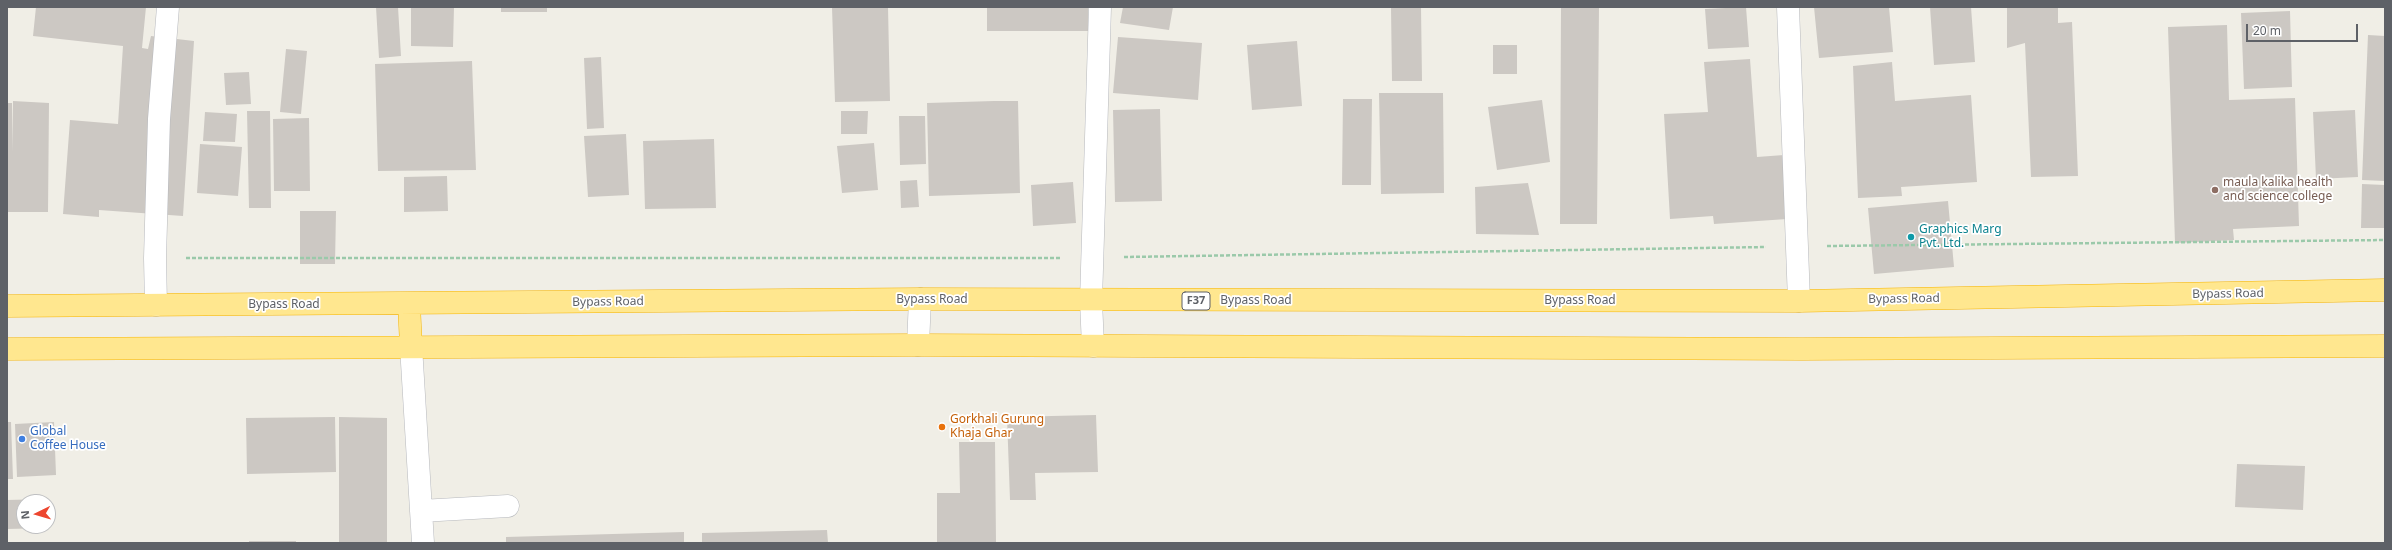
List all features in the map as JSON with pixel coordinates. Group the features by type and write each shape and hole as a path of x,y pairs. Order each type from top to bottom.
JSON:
{"highway":[{"name":"Bypass Road","path":"7,306 920,300 1799,301 2385,290"},
{"path":"409,304 412,346"},
{"path":"7,349 412,346 918,345 1826,348 2385,346"}],"street":[{"path":"156,305 155,258 159,119 168,7"},
{"path":"1093,346 1091,301 1100,7"},
{"path":"1788,7 1799,301"},
{"path":"918,345 920,300"},
{"path":"412,346 423,543"},
{"path":"421,512 508,506"}],"path":[{"path":"155,258 1092,258 1796,246 2385,240"}],"building":[{"path":"36,7 146,7 142,48 148,49 151,36 194,41 183,216 99,210 99,217 63,214 70,120 118,124 123,46 33,36"},
{"path":"376,7 398,7 401,56 379,58"},
{"path":"411,7 454,7 453,47 411,46"},
{"path":"501,7 547,7 547,12 501,12"},
{"path":"832,7 888,7 890,101 835,102"},
{"path":"987,7 1088,7 1089,31 987,31"},
{"path":"1123,7 1173,7 1169,30 1120,23"},
{"path":"1391,7 1421,7 1422,81 1392,81"},
{"path":"1561,7 1599,7 1597,224 1560,224"},
{"path":"1746,7 1749,47 1708,49 1705,9"},
{"path":"1814,7 1889,7 1893,52 1819,58"},
{"path":"1930,7 1971,7 1975,62 1934,65"},
{"path":"2007,7 2058,7 2058,23 2072,22 2078,176 2031,177 2025,43 2007,48"},
{"path":"2290,11 2292,87 2244,89 2241,13"},
{"path":"2227,25 2229,100 2295,98 2299,226 2233,229 2234,240 2175,243 2168,27"},
{"path":"2368,35 2385,36 2385,181 2362,180"},
{"path":"1118,37 1202,43 1198,100 1113,93"},
{"path":"1297,41 1302,106 1252,110 1247,45"},
{"path":"1493,45 1517,45 1517,74 1493,74"},
{"path":"286,49 307,51 301,114 280,112"},
{"path":"601,57 604,128 587,129 584,58"},
{"path":"1750,59 1757,157 1784,155 1787,219 1714,224 1713,216 1670,219 1664,114 1708,112 1704,62"},
{"path":"472,61 476,170 378,171 375,64"},
{"path":"1892,62 1895,101 1971,95 1977,182 1901,187 1902,196 1858,198 1853,66"},
{"path":"249,72 251,104 226,105 224,73"},
{"path":"1379,93 1443,93 1444,193 1381,194"},
{"path":"1343,99 1372,99 1371,185 1342,185"},
{"path":"1542,100 1550,162 1497,170 1488,107"},
{"path":"13,101 49,103 48,212 7,212 7,103 12,103 12,152"},
{"path":"1018,101 1020,193 929,196 927,103"},
{"path":"1160,109 1162,201 1115,202 1113,110"},
{"path":"2355,110 2358,177 2316,179 2313,112"},
{"path":"247,111 270,111 271,208 249,208"},
{"path":"841,111 868,111 867,134 841,134"},
{"path":"205,112 237,114 235,142 203,141"},
{"path":"899,116 925,116 926,164 900,165"},
{"path":"309,118 310,191 274,191 273,119"},
{"path":"626,134 629,195 588,197 584,136"},
{"path":"714,139 716,208 645,209 643,141"},
{"path":"874,143 878,190 842,193 837,146"},
{"path":"200,144 242,147 238,196 197,193"},
{"path":"447,176 448,211 404,212 404,177"},
{"path":"917,180 919,207 901,208 900,181"},
{"path":"1073,182 1076,223 1033,226 1031,185"},
{"path":"1528,183 1539,235 1476,234 1475,187"},
{"path":"2362,184 2385,185 2385,228 2361,228"},
{"name":"Graphics Marg Pvt. Ltd.","path":"1948,201 1954,267 1874,274 1868,208"},
{"path":"300,211 336,211 335,264 300,264"},
{"path":"1096,415 1098,472 1035,473 1036,500 1010,500 1007,417"},
{"path":"335,417 336,472 247,474 246,418"},
{"path":"339,417 387,418 387,543 339,543"},
{"path":"7,422 11,422 13,479 7,479"},
{"path":"54,422 56,475 17,477 15,424"},
{"path":"959,442 995,442 996,543 937,543 937,493 960,493"},
{"path":"2237,464 2305,466 2303,510 2235,507"},
{"path":"7,500 16,500 16,529 7,529"},
{"path":"827,530 828,543 702,543 702,533"},
{"path":"684,532 684,543 506,543 506,537"},
{"path":"249,541 296,541 296,543 249,543"}],"place":[{"name":"maula kalika health and science college","path":"2215,190"},
{"name":"Graphics Marg Pvt. Ltd.","path":"1911,237"},
{"name":"Gorkhali Gurung Khaja Ghar","path":"942,427"},
{"name":"Global Coffee House","path":"22,439"}]}
